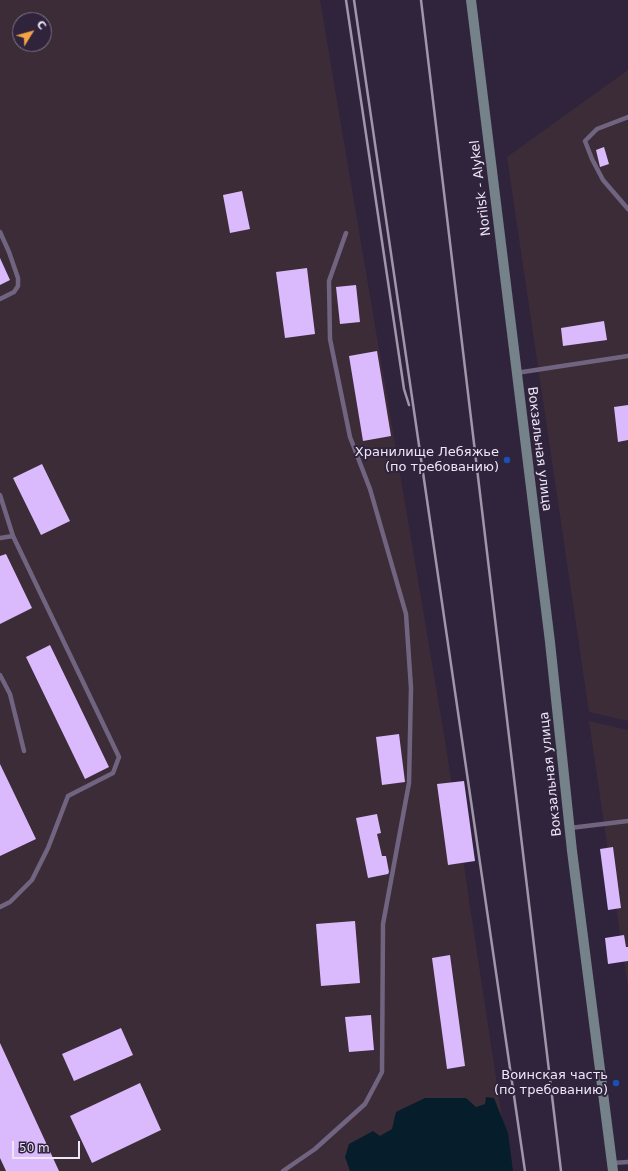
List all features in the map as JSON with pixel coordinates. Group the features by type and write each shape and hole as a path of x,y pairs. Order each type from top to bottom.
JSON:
{"main road":[{"name":"Norilsk - Alykel","path":"471,0 516,373"},
{"name":"Вокзальная улица","path":"516,373 547,619 570,828 613,1167"}],"lane":[{"path":"628,117 597,129 586,141 592,159 603,180 628,209"},
{"path":"0,232 18,278 18,286 14,292 0,299"},
{"path":"283,1171 315,1149 366,1104 382,1072 383,924 409,783 411,688 406,614 370,489 350,437 330,339 330,281 346,233"},
{"path":"516,373 628,356"},
{"path":"0,495 13,536 119,757 113,773 68,796 48,848 32,880 10,902 0,907"},
{"path":"0,538 13,536"},
{"path":"0,675 10,694 24,750"},
{"path":"570,828 628,821"},
{"path":"613,1167 628,1162"}],"shaded area":[{"path":"0,0 320,0 445,740 510,1171 0,1171"},
{"path":"628,70 628,721 589,712 507,157"},
{"path":"589,721 628,730 628,988"}],"water":[{"path":"486,1097 494,1098 508,1133 513,1171 350,1171 345,1157 349,1144 373,1131 380,1136 392,1129 396,1112 425,1098 466,1098 476,1107 485,1104"}],"building":[{"path":"604,147 609,164 600,167 596,150"},
{"path":"242,191 250,229 230,233 223,195"},
{"path":"0,258 10,280 0,285"},
{"path":"307,268 315,334 285,338 276,272"},
{"path":"356,285 360,322 340,324 336,287"},
{"path":"604,321 607,340 563,346 561,328"},
{"path":"377,351 391,436 363,441 349,356"},
{"path":"628,405 628,440 618,442 614,407"},
{"path":"42,464 70,521 41,535 13,478"},
{"path":"6,554 32,608 0,624 0,556"},
{"path":"50,645 109,767 85,779 26,657"},
{"path":"399,734 405,782 382,785 376,737"},
{"path":"0,764 36,839 0,856"},
{"path":"464,781 475,861 448,865 437,784"},
{"path":"377,814 381,833 377,834 382,856 386,856 389,872 388,874 368,878 356,818"},
{"path":"613,847 621,908 608,910 600,849"},
{"path":"355,921 360,983 321,986 316,924"},
{"path":"624,935 626,947 628,947 628,961 608,964 605,938"},
{"path":"450,955 465,1066 447,1069 432,958"},
{"path":"371,1015 374,1050 349,1052 345,1017"},
{"path":"121,1028 133,1055 74,1081 62,1054"},
{"path":"0,1043 59,1171 6,1171 0,1158"},
{"path":"140,1083 161,1130 92,1163 70,1116"}],"railway":[{"path":"346,0 404,389 409,405"},
{"path":"354,0 525,1171"},
{"path":"421,0 561,1171"}],"place":[{"name":"Хранилище Лебяжье (по требованию)","path":"507,460"},
{"name":"Воинская часть (по требованию)","path":"616,1083"}]}
